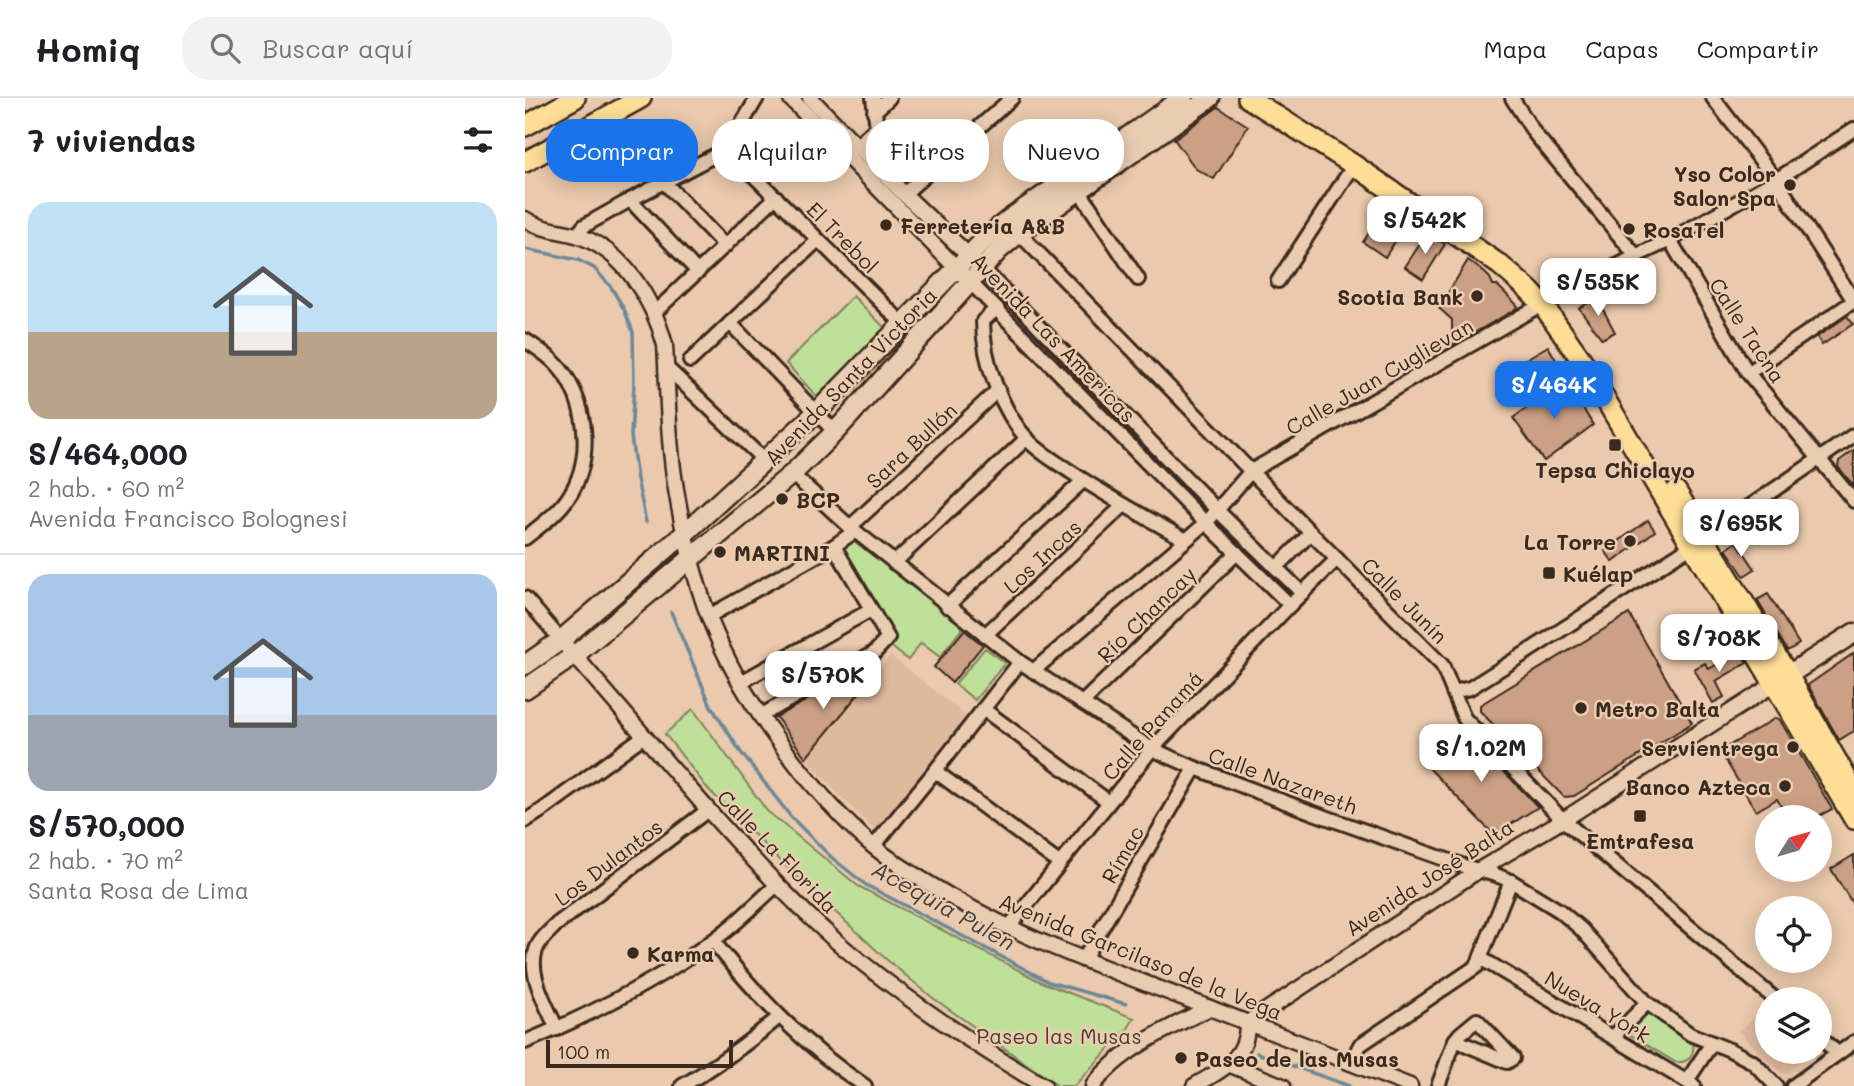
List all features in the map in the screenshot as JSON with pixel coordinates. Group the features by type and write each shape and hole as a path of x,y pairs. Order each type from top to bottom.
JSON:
{"main road":[{"path":"525,126 575,98"},
{"path":"525,162 641,98"},
{"name":"Avenida Santa Victoria","path":"525,665 561,640 765,461 817,412 987,237 1013,227 1183,98"},
{"name":"Avenida Santa Victoria","path":"1074,183 1210,98"},
{"path":"1248,98 1354,165 1500,265 1548,302"},
{"path":"1271,98 1507,254 1525,269 1597,362 1698,541 1781,679 1854,791"},
{"name":"Avenida Santa Victoria","path":"525,689 575,656 792,474 835,432 977,276 999,250 1013,227"},
{"name":"Avenida José Balta","path":"1781,679 1854,633"},
{"path":"1781,679 1854,819"}],"street":[{"path":"745,119 757,98"},
{"name":"Avenida Las Americas","path":"790,98 811,119"},
{"name":"Avenida Las Americas","path":"810,98 904,194 962,261"},
{"path":"852,150 877,127 873,98"},
{"path":"874,112 889,98"},
{"path":"904,194 1012,98"},
{"path":"1512,98 1535,134 1636,256"},
{"path":"1713,98 1776,180 1854,301 1748,373"},
{"name":"Calle Juan Cuglievan","path":"1251,471 1548,302 1670,240 1776,180 1854,129"},
{"name":"Avenida Las Americas","path":"852,160 962,261 1302,593"},
{"path":"1278,281 1354,165"},
{"path":"577,236 584,226 664,182 725,246"},
{"name":"El Trebol","path":"761,182 903,324"},
{"path":"1074,183 1138,279"},
{"path":"654,313 776,197"},
{"path":"630,200 698,272"},
{"name":"Avenida Garcilaso de la Vega","path":"525,219 545,229 577,236 610,254 634,277 654,313 665,345 677,496 684,534 709,617 760,716 793,761 831,804 874,846 908,871 949,897 1008,928 1083,960 1410,1086"},
{"name":"Calle Junín","path":"1013,227 1442,665 1464,718 1563,820 1761,987"},
{"path":"690,360 818,240"},
{"name":"Calle Tacna","path":"1670,240 1748,373 1854,501"},
{"name":"Avenida Las Americas","path":"977,276 997,308 1206,523 1290,605"},
{"path":"997,308 983,321 987,358 997,390 1027,438 1045,455 1083,481 1187,540"},
{"path":"730,323 835,432"},
{"path":"525,340 545,353 564,373 577,397 584,425 584,451 579,476 568,497 555,513 525,538"},
{"path":"666,367 765,461"},
{"name":"Sara Bullón","path":"709,617 834,546 997,390"},
{"path":"1453,692 1470,688 1698,541 1854,435"},
{"path":"894,563 1027,438"},
{"path":"1033,671 1206,523 1251,471"},
{"name":"Calle Nazareth","path":"792,474 852,529 1020,662 1152,749 1195,768 1375,835 1511,881 1560,911 1581,929 1647,1003 1681,1028 1753,1062 1776,1086"},
{"path":"947,606 1083,481"},
{"name":"Los Incas","path":"985,635 1124,505"},
{"path":"1276,568 1311,534"},
{"path":"760,716 874,653 888,638 834,546"},
{"name":"Río Chancay","path":"1082,703 1237,553"},
{"name":"Calle Panamá","path":"1008,928 1152,749 1290,605 1338,559"},
{"name":"Calle La Florida","path":"525,598 708,810 777,885 835,940 882,979 940,1021 1044,1086"},
{"path":"741,682 871,610"},
{"path":"874,846 1020,662"},
{"name":"Avenida José Balta","path":"1247,1023 1479,870 1563,820 1781,679"},
{"path":"983,709 1109,802"},
{"path":"525,821 643,736"},
{"name":"Rímac","path":"1083,960 1195,768"},
{"path":"935,771 1059,863"},
{"name":"Los Dulantos","path":"557,1029 538,985 534,964 535,950 557,924 708,810"},
{"path":"1351,1063 1360,1045 1477,966 1511,881"},
{"path":"525,1042 629,994 713,941 777,885"},
{"path":"713,941 779,1017 865,1086"},
{"name":"Nueva York","path":"1482,959 1690,1084"},
{"path":"1613,1037 1647,1003"},
{"path":"1093,1086 1126,1055 1158,1034 1210,1008"},
{"path":"682,1086 741,1048 779,1017"},
{"path":"1438,1086 1455,1040 1477,1020 1513,1058 1507,1062 1455,1040"},
{"path":"1194,1086 1228,1064 1240,1052 1247,1035 1247,1023"},
{"path":"1796,1084 1854,1042"},
{"path":"1690,1084 1712,1043"},
{"path":"1832,1048 1838,1053"},
{"path":"1228,1064 1283,1086"},
{"path":"1796,1084 1813,1086"}],"shaded area":[{"path":"890,655 966,716 876,831 806,758"},
{"path":"1755,1018 1755,1048 1738,1031"},
{"path":"1772,1064 1798,1064 1785,1074"}],"green space":[{"path":"853,296 885,328 817,397 786,363"},
{"path":"852,539 963,627 940,657 921,643 908,660 887,643 843,553 842,545"},
{"path":"985,648 1005,663 975,700 955,684"},
{"name":"Paseo las Musas","path":"693,709 767,811 858,886 1041,982 1134,1018 1127,1030 1074,1086 1058,1086 933,998 886,959 788,868 708,789 665,734"},
{"path":"1645,1011 1693,1040 1692,1053 1688,1059 1675,1062 1624,1031"}],"building":[{"path":"1218,107 1248,126 1214,179 1196,169 1174,139"},
{"path":"1387,206 1409,220 1385,257 1363,242"},
{"path":"1427,233 1445,244 1423,279 1405,267"},
{"name":"Scotia Bank","path":"1468,260 1518,306 1453,345 1449,337 1452,335 1452,320 1439,308"},
{"path":"1597,298 1615,332 1602,339 1579,308"},
{"path":"1847,316 1853,324 1822,345 1817,337"},
{"path":"1548,346 1559,365 1530,381 1519,363"},
{"path":"1566,380 1593,425 1544,461 1513,418"},
{"path":"1854,450 1854,486 1838,467 1839,461"},
{"name":"La Torre","path":"1648,520 1655,531 1613,562 1605,551"},
{"path":"1737,542 1755,569 1744,576 1726,549"},
{"path":"1768,594 1799,644 1789,650 1757,600"},
{"name":"Metro Balta","path":"1629,614 1692,723 1574,796 1564,797 1480,711 1480,705"},
{"path":"964,630 983,645 952,683 934,667"},
{"path":"1740,651 1747,663 1716,681 1724,697 1713,703 1694,669 1705,663 1709,669"},
{"path":"1854,653 1854,731 1839,740 1808,685"},
{"path":"870,665 877,671 806,758 776,717"},
{"path":"1776,718 1780,720 1830,805 1781,805 1777,799 1766,805 1755,805 1755,809 1720,751"},
{"path":"1464,730 1538,807 1494,835 1426,765"},
{"path":"1854,855 1854,906 1832,871"}],"waterway":[{"name":"Acequia Pulen","path":"525,249 578,260 594,268 611,287 624,309 633,332 631,436 646,522"},
{"name":"Acequia Pulen","path":"671,612 711,706 740,751 791,817 831,857 866,885 1049,982 1126,1004"},
{"name":"Acequia Pulen","path":"1257,1053 1349,1086"}],"place":[{"name":"Yso Color Salon Spa","path":"1790,185"},
{"name":"Ferreteria A&B","path":"886,225"},
{"name":"RosaTel","path":"1629,229"},
{"name":"Scotia Bank","path":"1477,296"},
{"name":"Tepsa Chiclayo","path":"1615,445"},
{"name":"BCP","path":"782,499"},
{"name":"La Torre","path":"1630,541"},
{"name":"MARTINI","path":"720,552"},
{"name":"Kuélap","path":"1549,573"},
{"name":"Metro Balta","path":"1581,708"},
{"name":"Servientrega","path":"1793,747"},
{"name":"Banco Azteca","path":"1785,786"},
{"name":"Emtrafesa","path":"1640,816"},
{"name":"Karma","path":"633,953"},
{"name":"Paseo de las Musas","path":"1181,1058"}]}
